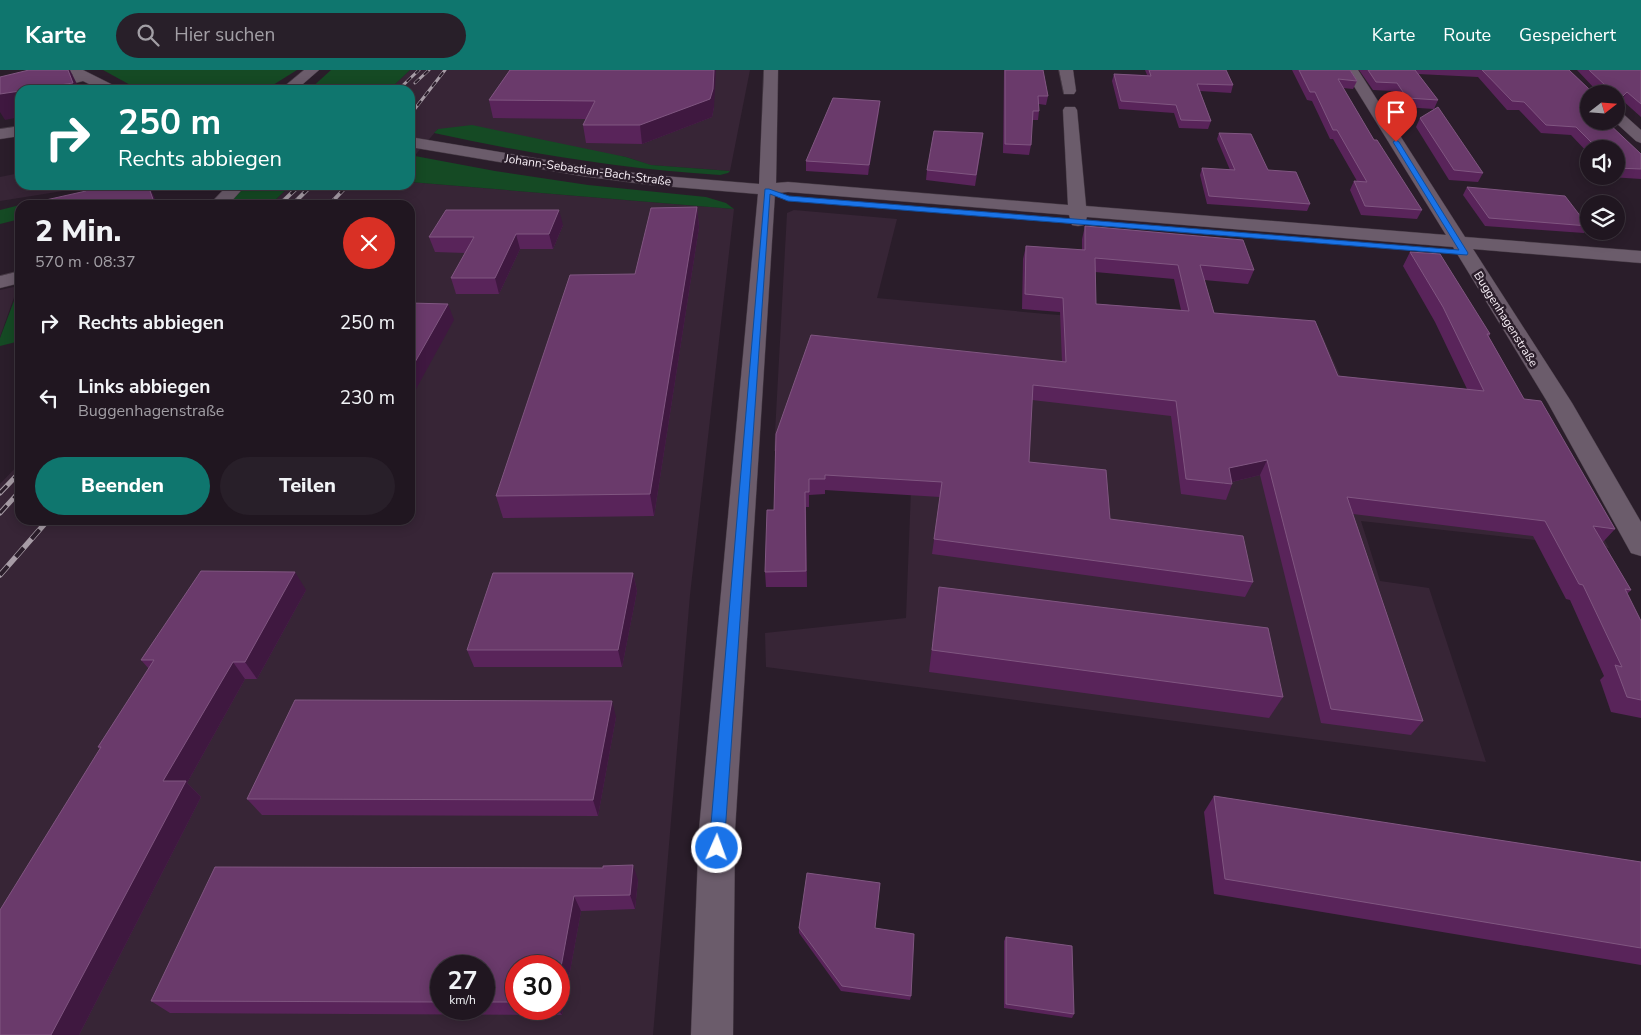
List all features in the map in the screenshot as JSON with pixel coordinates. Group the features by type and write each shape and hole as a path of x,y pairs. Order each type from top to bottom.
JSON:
{"street":[{"path":"294,85 312,70"},
{"path":"712,1035 717,830 767,190 771,70"},
{"path":"1066,70 1069,90"},
{"name":"Buggenhagenstraße","path":"1351,70 1560,403 1641,546"},
{"path":"46,85 79,73 102,85"},
{"path":"1070,110 1077,216"},
{"path":"1625,124 1641,138"},
{"path":"0,134 15,132"},
{"name":"Johann-Sebastian-Bach-Straße","path":"415,143 548,167 650,180 767,190 788,187 1077,216 1461,247 1641,257"},
{"path":"223,200 233,190"},
{"name":"Johann-Sebastian-Bach-Straße","path":"1461,247 1641,268"},
{"path":"0,282 15,278"}],"shaded area":[{"path":"410,70 750,70 730,171 650,165 626,157 438,129 415,155 415,85 394,85"},
{"path":"15,174 15,190 69,190 0,201 0,177"},
{"path":"415,182 734,209 690,595 653,1035 0,1035 0,484 15,468 15,525 415,525 415,200 275,200 286,190 415,190"},
{"path":"794,210 897,219 877,298 1046,314 1322,335 1343,382 1529,402 1609,548 1361,521 1380,581 1429,588 1486,762 766,667 765,633 906,618 912,464 774,451 787,213"},
{"path":"15,287 15,294 0,337 0,290"}],"green space":[{"path":"103,70 297,70 273,85 130,85"},
{"path":"331,70 410,70 394,85 314,85"},
{"path":"472,125 626,157 651,165 730,171 720,175 612,165 505,148 434,133 438,129"},
{"path":"415,156 495,171 588,185 706,197 726,203 734,209 415,182"},
{"path":"240,190 286,190 275,200 231,200"},
{"path":"15,206 15,220 0,224 0,210"},
{"path":"15,298 15,342 0,346 0,338"}],"building":[{"path":"29,70 68,70 73,83 60,85 15,85 15,92 0,94 0,77"},
{"path":"510,70 714,70 713,89 710,99 640,125 583,125 595,101 489,100"},
{"path":"1005,70 1043,70 1048,96 1038,96 1039,111 1033,111 1031,145 1005,144"},
{"path":"1149,70 1226,70 1233,85 1197,84 1211,121 1181,120 1176,105 1121,101 1114,74 1151,76"},
{"path":"1299,70 1350,70 1357,81 1338,79 1374,140 1377,140 1422,210 1365,206 1354,181 1367,182 1337,130 1333,130 1315,92 1310,92"},
{"path":"1368,70 1415,70 1438,100 1407,98 1397,83 1376,82"},
{"path":"1482,70 1569,70 1585,85 1580,85 1580,130 1616,130 1641,154 1641,169 1625,168 1625,140 1589,140 1576,127 1546,125 1524,102 1512,101"},
{"path":"1589,70 1641,70 1641,104 1627,92 1625,94 1625,85 1605,85"},
{"path":"833,98 880,101 869,165 806,161"},
{"path":"1438,107 1483,173 1454,170 1420,118"},
{"path":"934,131 983,133 976,175 927,170"},
{"path":"1219,133 1251,134 1268,170 1296,172 1310,204 1209,196 1202,168 1235,170"},
{"path":"1467,187 1565,196 1580,216 1580,225 1489,218"},
{"path":"150,190 153,200 46,200 86,191"},
{"path":"697,207 650,494 496,496 570,275 635,274 651,208"},
{"path":"446,210 559,210 549,234 516,234 495,278 451,278 474,237 429,237"},
{"path":"1085,226 1243,240 1254,270 1200,265 1214,313 1315,321 1338,376 1484,391 1443,307 1410,252 1440,254 1490,334 1487,334 1524,399 1541,401 1615,529 1593,526 1631,590 1625,589 1641,621 1641,700 1627,697 1615,665 1622,667 1583,585 1579,584 1545,521 1347,497 1423,721 1331,709 1267,460 1229,468 1232,484 1186,479 1176,401 1033,385 1029,462 1106,470 1110,519 1243,536 1253,582 934,539 942,482 825,475 825,479 809,479 809,492 805,492 806,571 765,572 767,510 774,510 776,434 811,335 1066,362 1063,298 1025,294 1026,246 1085,250","holes":["1095,258 1178,265 1189,311 1096,304"]},
{"path":"415,303 448,304 415,362"},
{"path":"201,571 295,572 245,662 233,662 163,781 186,781 51,1035 0,1035 0,910 101,747 98,747 154,660 141,660"},
{"path":"493,573 633,573 618,650 467,650"},
{"path":"939,587 1268,628 1283,697 932,650"},
{"path":"295,700 612,701 593,800 247,799"},
{"path":"1214,796 1641,862 1641,948 1225,879"},
{"path":"633,865 630,895 574,896 563,955 505,955 505,1002 495,1002 495,955 430,955 430,1002 151,1001 215,867 603,868 603,866"},
{"path":"807,873 880,883 875,928 914,934 911,996 842,986 799,928"},
{"path":"1006,937 1072,946 1074,1014 1006,1004"}],"railway":[{"path":"403,85 419,70"},
{"path":"415,83 429,70"},
{"path":"415,109 445,70"},
{"path":"284,200 295,190"},
{"path":"297,200 307,190"},
{"path":"334,200 343,190"},
{"path":"0,493 15,477"},
{"path":"0,513 15,496"},
{"path":"0,575 44,525"}],"route":[{"path":"717,848 767,190 788,198 1464,253 1396,142"}]}
